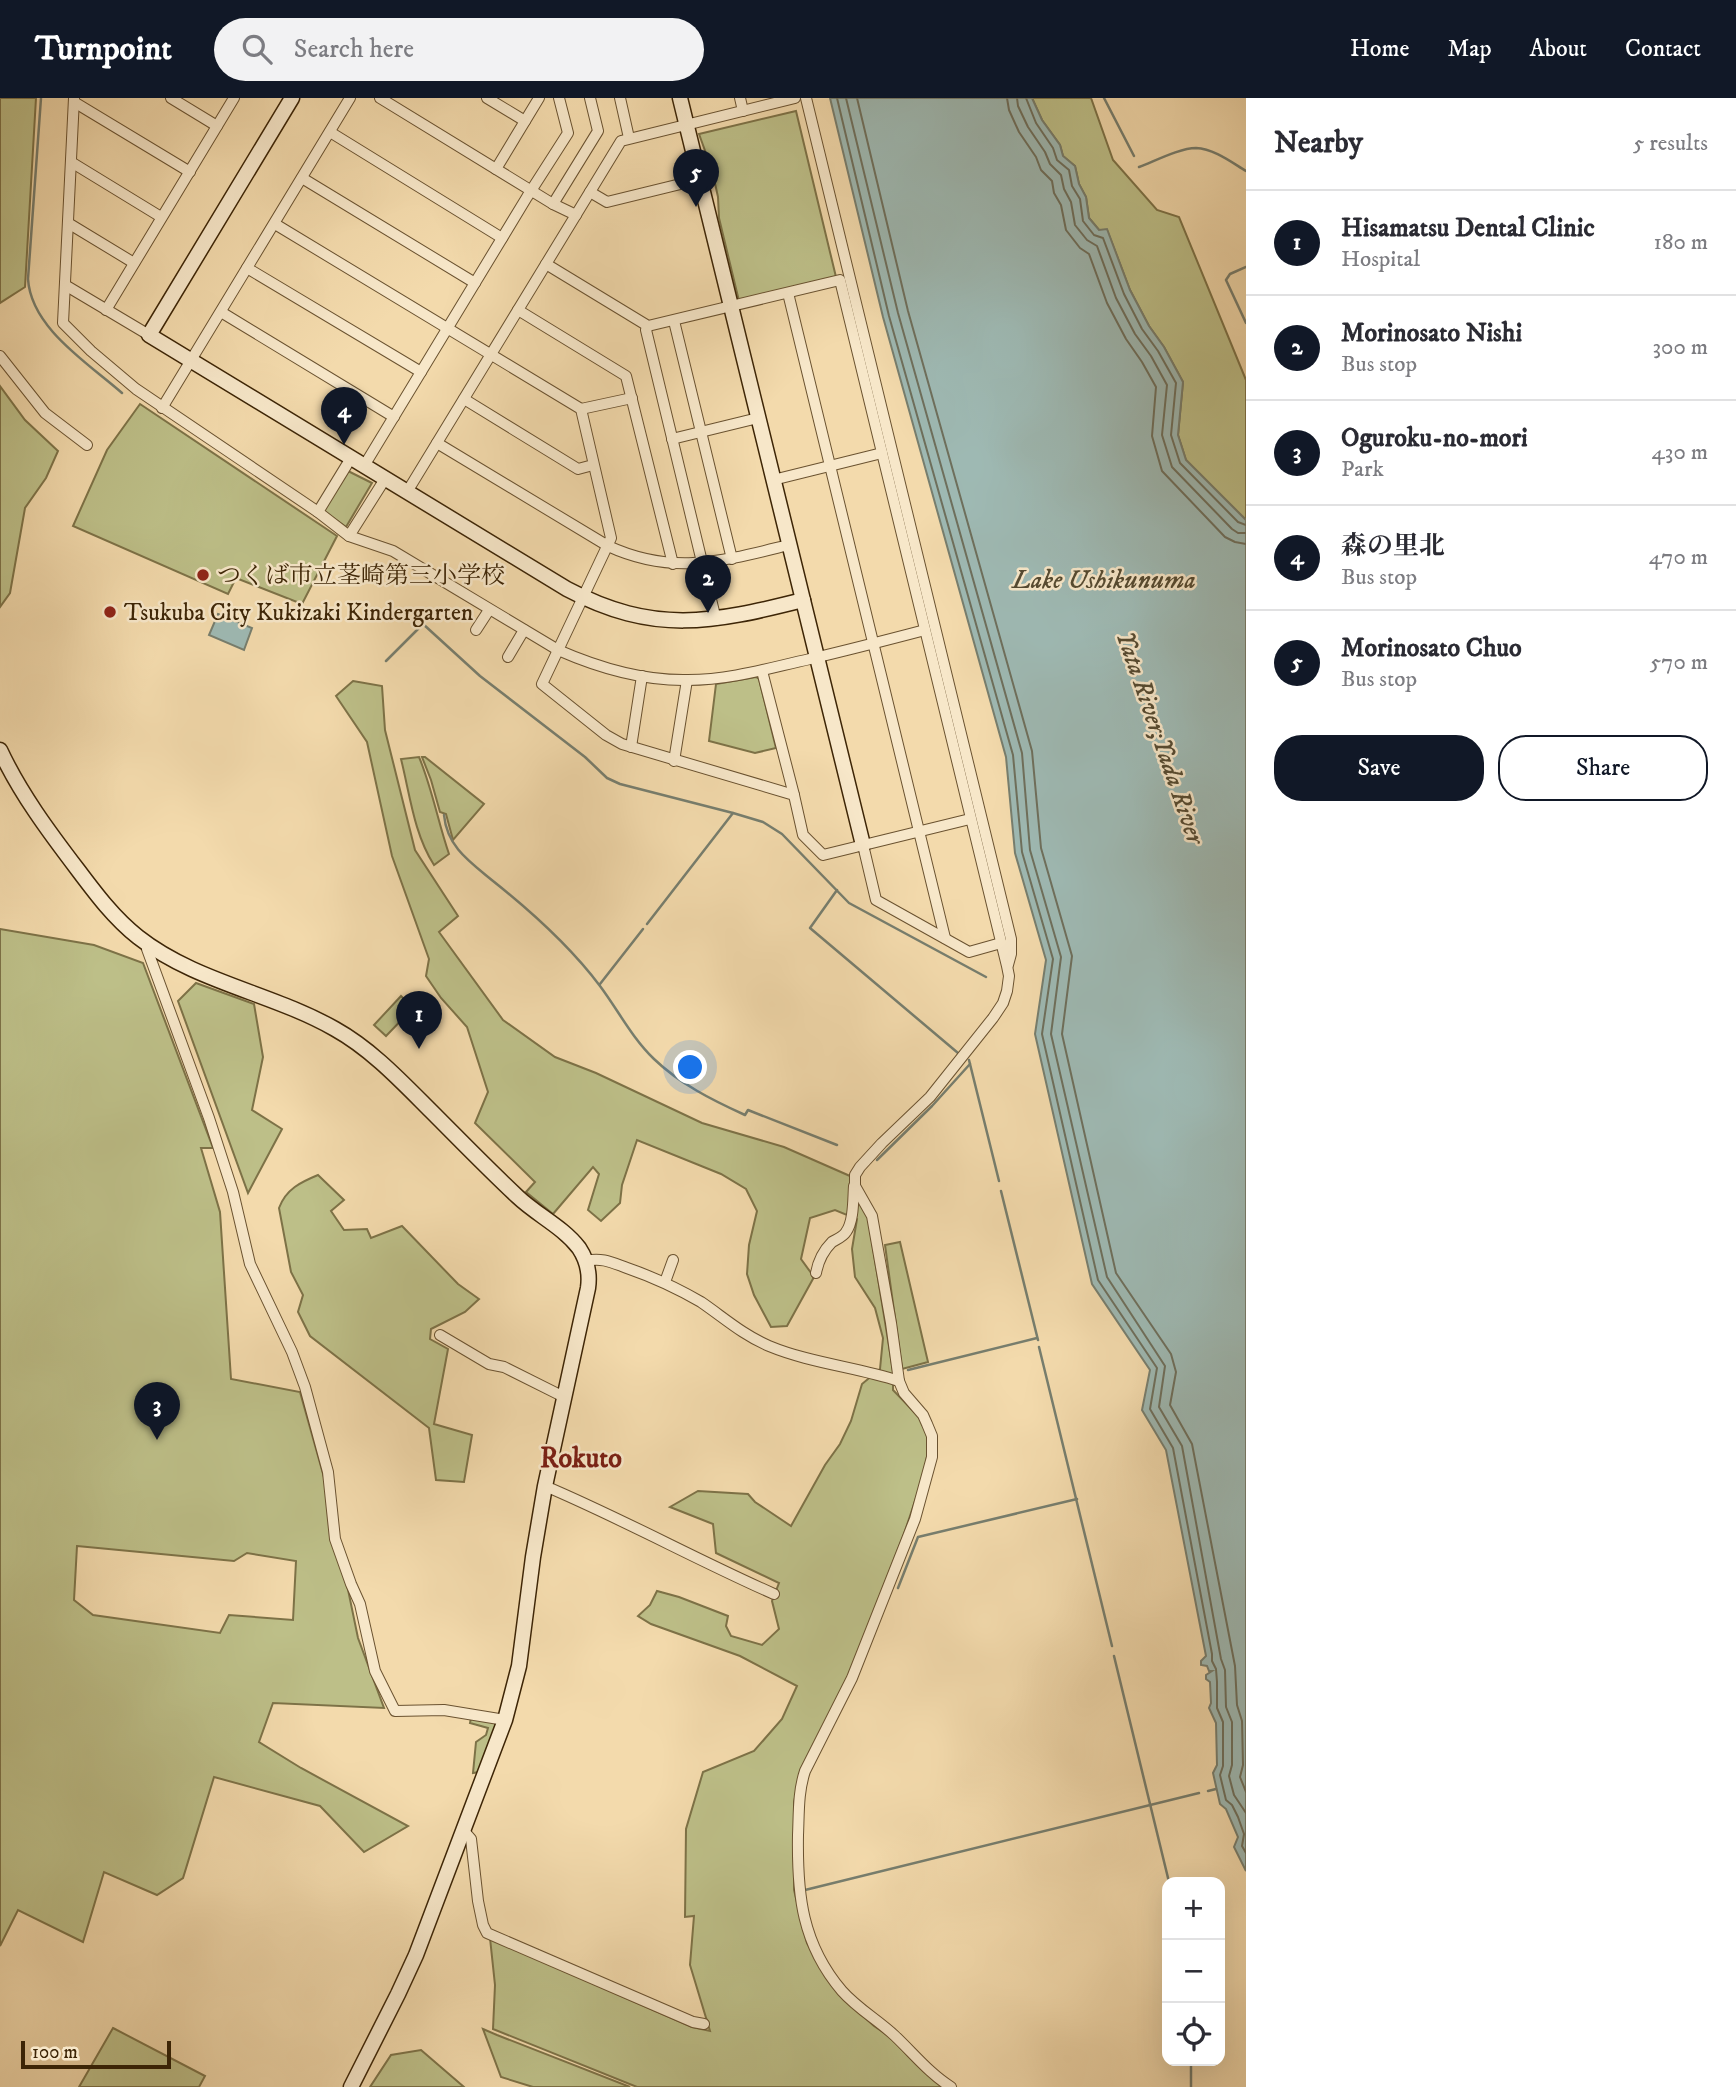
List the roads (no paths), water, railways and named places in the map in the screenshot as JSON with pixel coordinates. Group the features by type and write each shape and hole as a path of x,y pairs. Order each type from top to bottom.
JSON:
{"street":[{"path":"171,98 217,126"},
{"path":"106,310 234,98"},
{"path":"149,335 292,98"},
{"path":"162,408 350,98"},
{"path":"380,98 553,204 576,215"},
{"path":"488,98 525,121"},
{"path":"496,169 539,98"},
{"path":"364,466 568,133 559,98"},
{"path":"553,204 597,131 590,98"},
{"path":"620,98 629,138"},
{"path":"680,98 876,900 969,952 1002,943"},
{"path":"740,98 743,111"},
{"path":"407,492 621,141 795,98"},
{"path":"806,98 1011,939 1011,954 1007,966"},
{"path":"190,172 74,100 62,323 136,389 318,512 349,536 393,551 558,650 610,670 642,676 687,680 733,677 925,630"},
{"path":"330,132 502,238"},
{"path":"71,162 162,217"},
{"path":"302,178 475,283"},
{"path":"590,192 607,202 701,179"},
{"path":"68,223 134,263"},
{"path":"275,224 580,410 632,398"},
{"path":"546,264 648,326 840,281 1002,943 1007,966 1007,991 997,1012 930,1097 881,1143 860,1167 855,1175 850,1225 825,1252 816,1273"},
{"path":"247,268 421,372"},
{"path":"65,285 583,598 623,613 684,621 716,620 803,600"},
{"path":"788,293 945,938"},
{"path":"518,310 626,376 673,564"},
{"path":"221,312 394,416"},
{"path":"674,321 732,559"},
{"path":"648,326 646,330 716,620"},
{"path":"0,356 45,413 87,445"},
{"path":"464,399 578,469 593,465"},
{"path":"580,410 611,536 542,684 606,735 631,747 794,795"},
{"path":"672,439 758,418"},
{"path":"437,443 608,546 631,556 673,564 703,564 789,545"},
{"path":"773,480 882,453"},
{"path":"318,512 351,458"},
{"path":"349,536 385,479"},
{"path":"476,630 489,610"},
{"path":"508,657 524,631"},
{"path":"762,671 803,835 823,855 970,819"},
{"path":"631,747 642,676"},
{"path":"674,761 687,680"},
{"path":"0,750 16,782 66,854 108,910 124,926 149,946 184,966 297,1010 357,1042 521,1199 575,1243 586,1261 588,1288 545,1486 519,1666 505,1720 411,1965 351,2087"},
{"path":"147,949 209,1118 233,1192 250,1264 292,1352 305,1387 328,1472 335,1539 360,1604 375,1671 396,1711 444,1710 505,1720"},
{"path":"855,1186 872,1216 899,1381 904,1393 923,1415 932,1436 929,1470 915,1519 852,1678 801,1785 799,1892 815,1950 841,1989 939,2080 951,2087"},
{"path":"586,1261 600,1259 665,1282 769,1346 805,1358 899,1381"},
{"path":"665,1282 673,1260"},
{"path":"440,1335 489,1364 504,1367 564,1396"},
{"path":"545,1486 774,1594"},
{"path":"464,1831 471,1839 478,1900 487,1933 693,2022 704,2024"}],"water":[{"name":"Lake Ushikunuma","path":"830,98 1032,98 1042,120 1060,145 1063,156 1075,166 1079,184 1086,197 1089,218 1099,230 1107,229 1130,290 1183,382 1178,435 1186,460 1246,520 1246,1871 1234,1847 1238,1837 1226,1809 1220,1804 1213,1773 1217,1765 1216,1723 1209,1708 1210,1682 1206,1679 1206,1675 1212,1671 1201,1665 1206,1656 1166,1450 1142,1410 1150,1370 1092,1284 1035,1034 1046,960 1015,853 1006,757 883,317"},
{"path":"218,614 252,628 244,650 209,635"}],"waterway":[{"path":"41,98 28,279 32,297 39,313 63,343 122,393"},
{"path":"1104,98 1134,156"},
{"path":"1139,167 1175,152 1196,148 1216,153 1246,171"},
{"path":"1246,267 1230,274 1226,280 1246,323"},
{"path":"386,661 423,624 480,676 585,757 607,778 620,784 763,822 782,834 849,903 986,977"},
{"path":"647,924 733,813"},
{"path":"444,815 450,836 461,853 563,943 600,986 639,1042 664,1068 697,1091 745,1115 748,1110 837,1145"},
{"path":"837,890 810,928 958,1053"},
{"path":"600,984 643,929"},
{"path":"969,1060 999,1181"},
{"path":"877,1160 970,1064"},
{"path":"1001,1191 1038,1340"},
{"path":"908,1370 1037,1338"},
{"path":"1039,1347 1112,1646"},
{"path":"898,1588 918,1537 1077,1499"},
{"path":"1114,1656 1168,1877"},
{"path":"1208,1791 1216,1789"},
{"path":"805,1890 1199,1793"},
{"path":"1191,2066 1191,2087"}],"place":[{"name":"Morinosato Chuo","path":"696,207"},
{"name":"森の里北","path":"344,445"},
{"name":"つくば市立茎崎第三小学校","path":"203,575"},
{"name":"Tsukuba City Kukizaki Kindergarten","path":"110,612"},
{"name":"Morinosato Nishi","path":"708,613"},
{"name":"Hisamatsu Dental Clinic","path":"419,1049"},
{"name":"Oguroku-no-mori","path":"157,1440"}],"district":[{"name":"Rokuto","path":"581,1457"}],"water label":[{"name":"Yata River;Yada River","path":"1161,737"}]}
